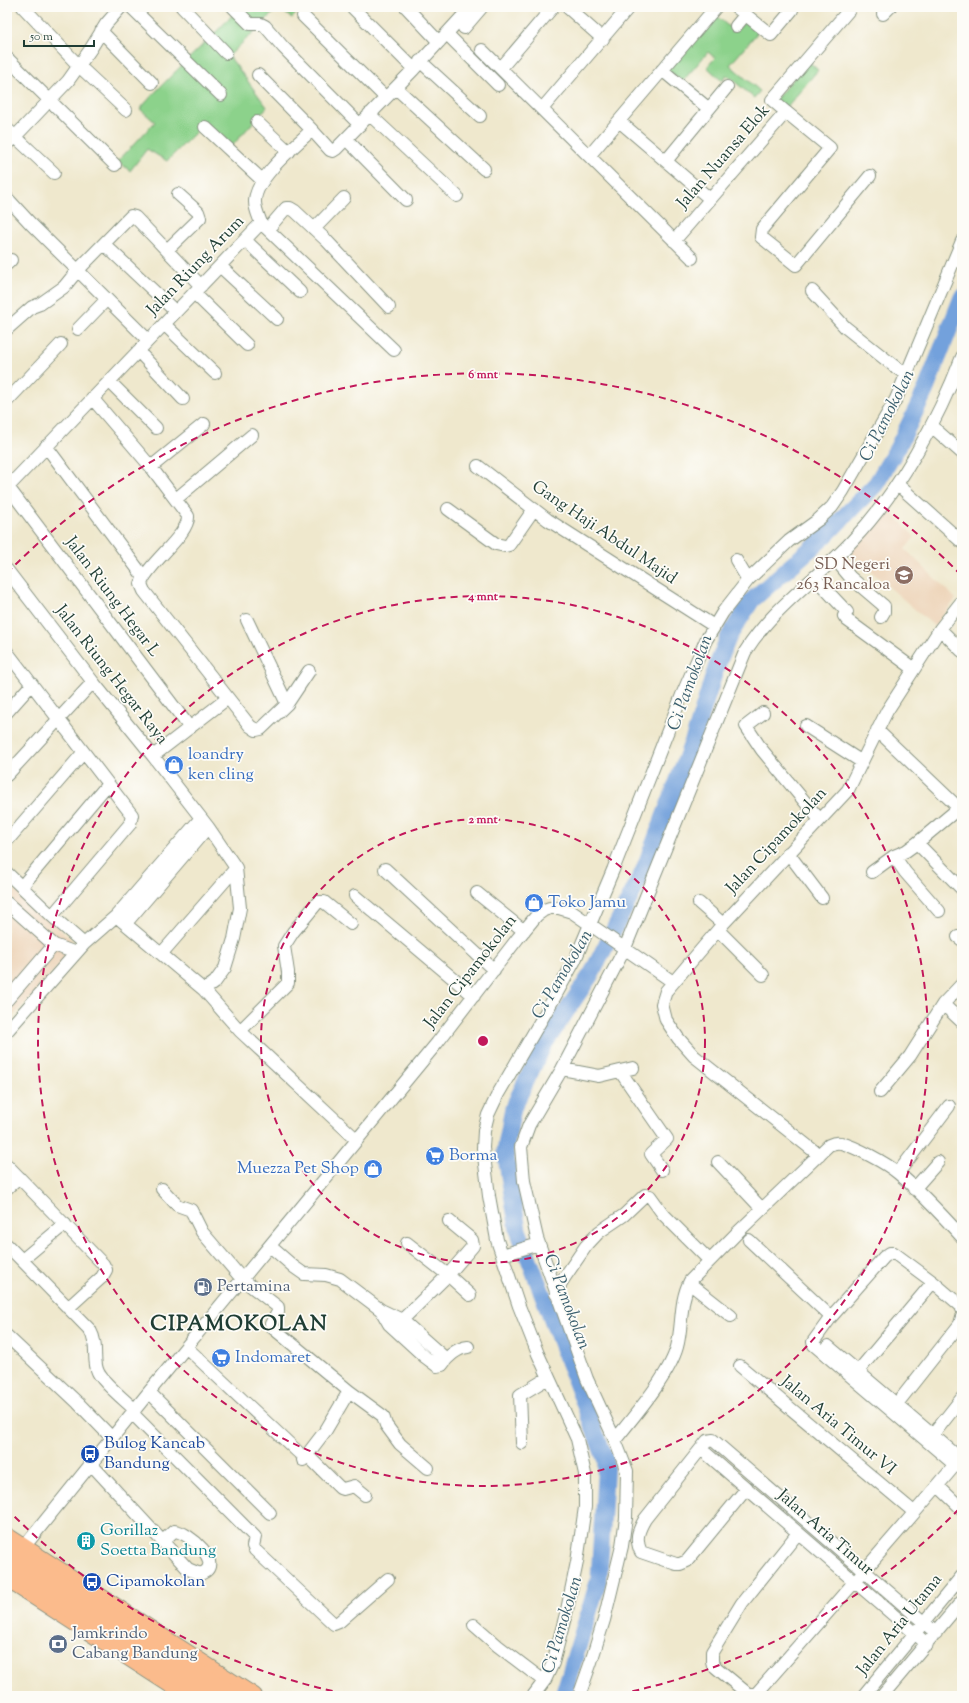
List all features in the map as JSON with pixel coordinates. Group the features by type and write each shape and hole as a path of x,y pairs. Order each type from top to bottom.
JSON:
{"highway":[{"path":"16,1548 234,1696"},
{"path":"7,1567 205,1696"},
{"path":"219,1674 238,1696"}],"main road":[{"path":"7,1536 16,1548 254,1696"},
{"path":"7,1579 188,1696"}],"street":[{"path":"23,7 79,66 126,110"},
{"path":"54,172 10,137 50,101 68,81 101,31 121,7"},
{"path":"131,7 221,95"},
{"path":"182,7 226,53"},
{"path":"233,7 250,24 261,24 264,26 360,125"},
{"path":"352,7 417,65 480,116"},
{"path":"406,7 498,84"},
{"path":"258,75 330,150 333,151 396,88 470,7"},
{"path":"464,28 482,7"},
{"path":"501,68 553,7"},
{"path":"567,7 603,39"},
{"path":"542,109 629,7"},
{"path":"589,156 716,7"},
{"name":"Jalan Nuansa Elok","path":"674,240 786,112 772,100 849,10 845,7"},
{"path":"736,26 741,11 771,35 792,10"},
{"path":"303,16 386,98"},
{"path":"101,31 152,83"},
{"path":"482,50 692,258"},
{"path":"7,58 115,165"},
{"path":"662,70 709,109"},
{"path":"666,161 727,87"},
{"path":"396,88 484,169"},
{"path":"786,112 830,148 762,229 761,236 796,265 870,176"},
{"path":"369,114 457,196"},
{"path":"619,121 710,199"},
{"path":"257,122 289,152"},
{"path":"206,127 262,180"},
{"name":"Jalan Riung Arum","path":"7,487 245,240 265,226 254,202 262,180 312,130"},
{"path":"346,139 406,200"},
{"path":"167,250 200,218 198,212 178,194"},
{"path":"314,229 344,198"},
{"path":"8,201 148,340"},
{"path":"389,307 314,229 290,208 282,211 265,226 394,350"},
{"path":"7,329 17,319 64,286 77,270 131,216 135,217 167,250 198,289 247,345"},
{"path":"245,240 300,292"},
{"path":"533,1696 544,1681 553,1663 567,1610 577,1562 586,1491 585,1474 577,1439 548,1378 519,1306 506,1254 492,1211 485,1167 484,1148 484,1130 488,1115 498,1094 558,991 593,926 682,695 706,640 714,626 748,580 789,542 818,520 832,507 843,491 896,399 962,241"},
{"path":"104,244 176,312"},
{"path":"220,266 277,319"},
{"path":"812,291 845,327 907,375"},
{"path":"78,328 107,299"},
{"path":"164,324 215,372"},
{"path":"7,401 61,344"},
{"path":"138,350 183,399"},
{"path":"580,1696 604,1620 622,1546 626,1518 626,1471 615,1440 587,1379 556,1294 535,1245 524,1181 522,1147 529,1125 562,1069 621,945 746,652 766,623 835,559 854,539 897,484 930,426 953,380 962,357"},
{"path":"109,381 156,428"},
{"path":"92,398 151,467 188,516 187,524 143,576 140,584 250,726 256,730 261,729 287,704 309,671"},
{"path":"151,467 204,424"},
{"path":"936,430 962,454"},
{"path":"176,499 252,435"},
{"path":"46,446 143,576"},
{"name":"Gang Haji Abdul Majid","path":"478,466 534,509 714,626"},
{"path":"897,484 962,542"},
{"name":"Jalan Riung Hegar L","path":"7,487 190,728"},
{"path":"448,509 496,544 505,546 509,545 534,509"},
{"path":"835,559 850,577 884,606 884,612 881,617"},
{"path":"736,560 748,580"},
{"name":"Jalan Riung Hegar Raya","path":"7,570 93,682 153,756 236,868 240,908 234,939 224,968 215,982 204,990"},
{"path":"814,577 847,612 844,616 848,620 914,669"},
{"name":"Jalan Cipamokolan","path":"16,1548 91,1464 133,1411 437,1043 537,915 550,908 559,908 572,912 673,982 720,927 848,790 887,711 940,629 962,600"},
{"path":"247,620 287,704"},
{"path":"940,629 962,651"},
{"path":"7,652 132,815 130,824 52,916"},
{"path":"7,775 58,718 93,682"},
{"path":"7,712 32,684"},
{"path":"153,756 228,698"},
{"path":"763,713 746,726 762,750 820,820"},
{"path":"806,726 862,762"},
{"path":"872,872 894,856 906,851 960,809 877,730"},
{"path":"7,841 84,753"},
{"path":"22,886 108,784"},
{"path":"7,1032 80,949 121,920 204,823"},
{"path":"918,842 962,889"},
{"path":"788,853 822,898"},
{"path":"894,856 905,872 939,911"},
{"path":"162,953 236,868"},
{"path":"385,869 494,970"},
{"path":"7,873 52,916 80,949"},
{"path":"477,893 524,931"},
{"path":"355,896 474,996"},
{"path":"240,1031 286,986 288,972 284,946 293,932 318,902 324,902 351,924"},
{"path":"7,903 54,945 80,949"},
{"path":"699,904 763,975"},
{"path":"121,920 162,953 204,990 240,1031 357,1140"},
{"path":"7,1000 54,945"},
{"path":"673,982 666,990 662,1004 666,1020 678,1038 694,1056 723,1081 819,1154"},
{"path":"880,1092 910,1056 943,1004 962,984"},
{"path":"943,1004 962,1022"},
{"path":"562,1069 599,1076 633,1068"},
{"path":"620,1071 667,1139 651,1153 662,1170"},
{"path":"898,1173 949,1106"},
{"path":"615,1440 648,1398 673,1358 680,1333 683,1300 689,1283 709,1260 819,1154 834,1142 867,1154 898,1173 962,1237"},
{"path":"718,1162 762,1209"},
{"path":"914,1189 938,1162"},
{"path":"7,1165 103,1264 106,1270 102,1277 68,1308"},
{"path":"7,1188 19,1177"},
{"path":"162,1189 177,1205 190,1210 202,1232 242,1279 278,1307 278,1312 271,1324 273,1328 349,1391 383,1416 386,1425 400,1444 428,1468"},
{"path":"556,1294 562,1281 586,1246 599,1232 624,1215 645,1195 650,1196 663,1214 709,1260"},
{"path":"402,1320 448,1275 473,1246 472,1240 449,1221"},
{"path":"22,1260 65,1224"},
{"path":"749,1240 831,1317"},
{"path":"407,1243 448,1275 470,1295"},
{"path":"7,1245 90,1330 96,1343 97,1371 100,1376 255,1537 253,1546 255,1550 334,1624 339,1622 388,1579"},
{"path":"506,1254 535,1245"},
{"path":"270,1246 304,1274 326,1275 340,1279 381,1310 402,1320 446,1359"},
{"path":"798,1533 742,1603 712,1652 713,1665 745,1693 752,1695 756,1694 855,1583 959,1460 930,1438 855,1374 816,1336 884,1257 890,1253 894,1253 934,1282 961,1306 962,1309"},
{"path":"855,1374 934,1282"},
{"path":"689,1283 731,1316"},
{"path":"381,1310 389,1324 434,1364 440,1366 446,1359 463,1347 468,1347"},
{"path":"894,1407 960,1324 962,1317"},
{"path":"7,1336 78,1403 112,1438"},
{"path":"186,1347 302,1455 340,1488 346,1489 354,1486 365,1495"},
{"name":"Jalan Aria Timur VI","path":"740,1366 914,1512"},
{"path":"522,1443 520,1394 548,1378"},
{"path":"302,1455 326,1430 349,1391"},
{"path":"149,1392 270,1513"},
{"path":"930,1438 962,1398"},
{"name":"Jalan Aria Timur","path":"927,1644 702,1449 708,1441 713,1440 936,1632"},
{"path":"702,1449 644,1519 639,1529 637,1543 641,1552 676,1564 687,1561 747,1488"},
{"path":"91,1464 162,1541"},
{"path":"938,1486 962,1509"},
{"path":"775,1512 784,1502"},
{"name":"Jalan Aria Utama","path":"863,1696 962,1576"},
{"name":"Jalan Aria Utama","path":"882,1696 962,1601"},
{"path":"474,1625 498,1646 544,1681"}],"shaded area":[{"name":"SD Negeri 263 Rancaloa","path":"888,509 915,537 905,549 956,599 934,626 849,552"},
{"path":"7,883 72,940 62,962 7,1023"}],"green space":[{"path":"240,7 303,7 292,18 278,8 229,56 267,107 231,147 205,123 167,161 147,149 130,171 118,161 155,122 140,109"},
{"path":"714,14 735,32 745,21 758,32 730,65 760,91 754,98 727,75 722,81 707,67 715,58 708,52 682,82 667,69"},
{"path":"808,61 818,70 785,109 775,100"}],"waterway":[{"name":"Ci Pamokolan","path":"563,1696 599,1579 606,1461 518,1230 505,1151 513,1108 543,1046 592,973 643,872 695,735 716,668 729,636 752,600 825,536 876,484 898,447 926,389 962,297"}],"place":[{"name":"SD Negeri 263 Rancaloa","path":"904,575"},
{"name":"loandry ken cling","path":"174,765"},
{"name":"Toko Jamu","path":"534,903"},
{"name":"Borma","path":"435,1156"},
{"name":"Muezza Pet Shop","path":"373,1169"},
{"name":"Pertamina","path":"203,1287"},
{"name":"Indomaret","path":"221,1358"},
{"name":"Bulog Kancab Bandung","path":"90,1454"},
{"name":"Gorillaz Soetta Bandung","path":"86,1541"},
{"name":"Cipamokolan","path":"92,1582"},
{"name":"Jamkrindo Cabang Bandung","path":"58,1644"}],"district":[{"name":"CIPAMOKOLAN","path":"239,1325"}]}
